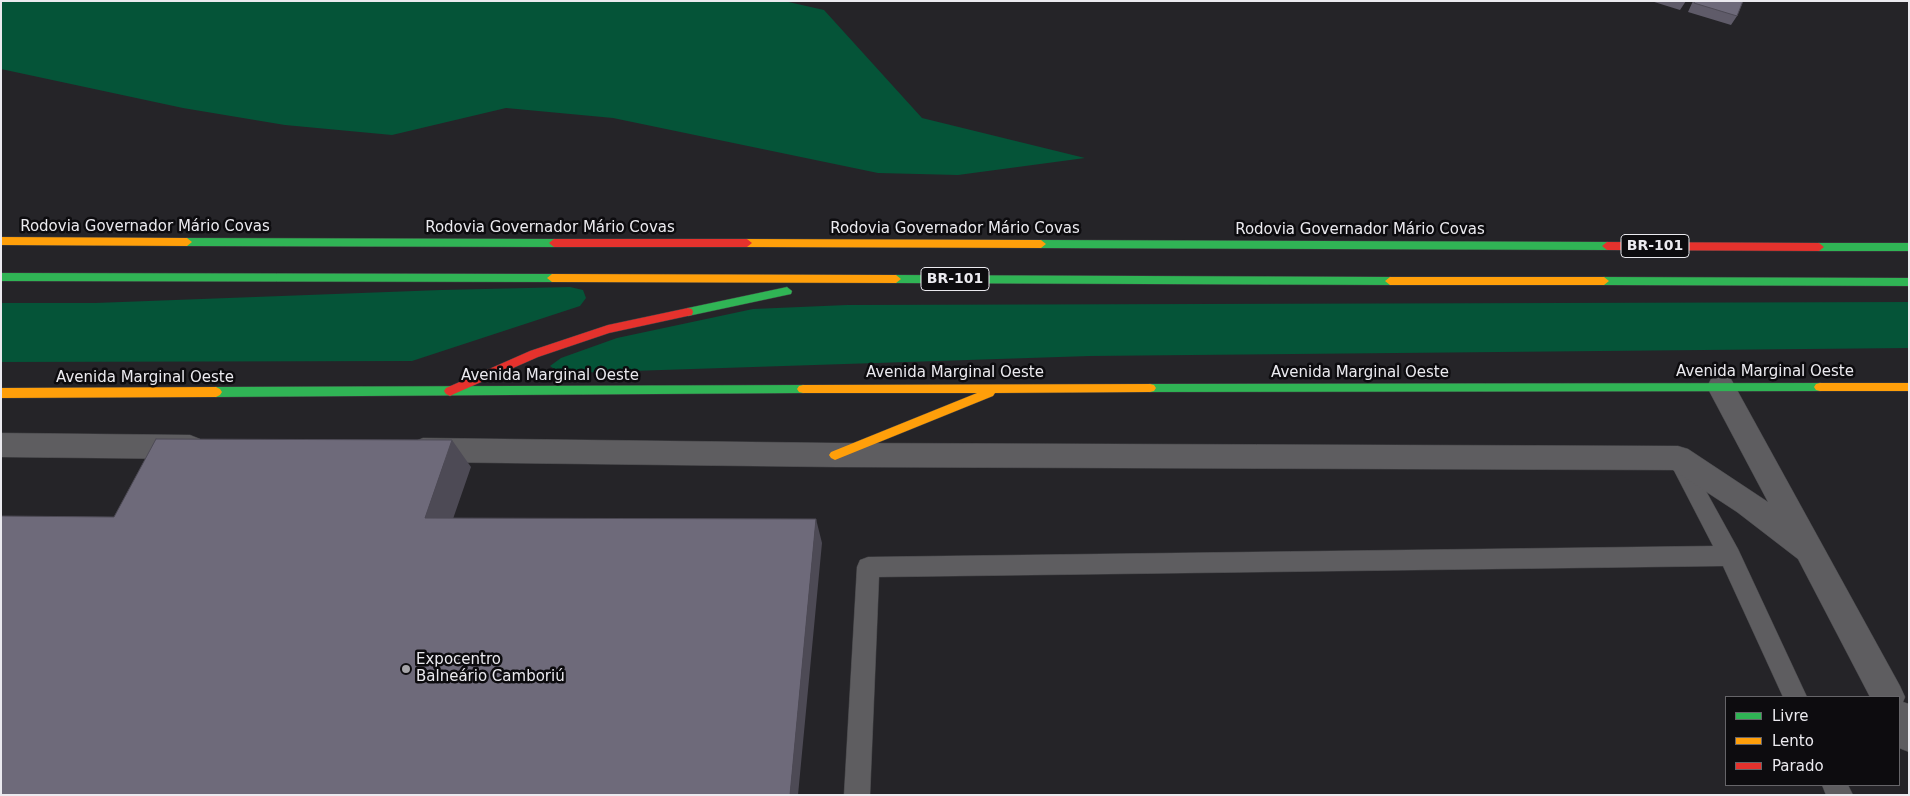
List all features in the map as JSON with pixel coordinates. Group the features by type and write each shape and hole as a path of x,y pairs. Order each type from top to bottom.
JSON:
{"main road":[{"name":"Rodovia Governador Mário Covas","path":"1,241 1909,247"},
{"name":"BR-101","path":"1,277 1909,282"},
{"path":"450,391 534,354 608,329 766,295 852,279"},
{"name":"Avenida Marginal Oeste","path":"1,393 1003,388 1909,387"},
{"path":"835,455 1003,388"}],"street":[{"path":"1721,387 1887,696"},
{"path":"1,445 220,448"},
{"path":"398,450 835,455 1678,458 1747,503 1807,549"},
{"path":"1900,719 1909,735"}],"lane":[{"path":"1678,458 1730,556 1795,696"},
{"path":"857,795 868,567 1730,556"}],"green space":[{"path":"1,1 784,1 824,10 922,118 1085,158 958,175 878,173 613,118 506,108 392,135 285,125 183,108 1,69"},
{"path":"570,287 583,290 586,298 580,306 412,361 1,362 1,303 95,303"},
{"path":"1909,302 1909,348 1090,356 570,373 557,371 550,366 561,358 617,338 753,309 847,305"}],"building":[{"path":"1695,1 1743,1 1737,16 1694,3"},
{"name":"Expocentro Balneário Camboriú","path":"156,439 452,440 425,518 816,519 790,795 1,795 1,516 114,517"}],"traffic: fast":[{"path":"187,242 554,243"},
{"path":"1041,244 1607,246"},
{"path":"1819,247 1909,247"},
{"path":"1,277 552,278"},
{"path":"896,279 1390,281"},
{"path":"1604,281 1909,282"},
{"path":"688,312 787,291"},
{"path":"1150,388 1820,387"},
{"path":"450,391 803,389"},
{"path":"216,392 450,391"}],"traffic: slow":[{"path":"1,241 187,242"},
{"path":"747,243 1041,244"},
{"path":"552,278 896,279"},
{"path":"1390,281 1604,281"},
{"path":"1820,387 1909,387"},
{"path":"803,389 1150,388"},
{"path":"1,393 216,392"},
{"path":"835,455 989,393"}],"traffic: jam":[{"path":"554,243 747,243"},
{"path":"1607,246 1819,247"},
{"path":"450,391 534,354 608,329 688,312"}],"place":[{"name":"Expocentro Balneário Camboriú","path":"406,669"}]}
